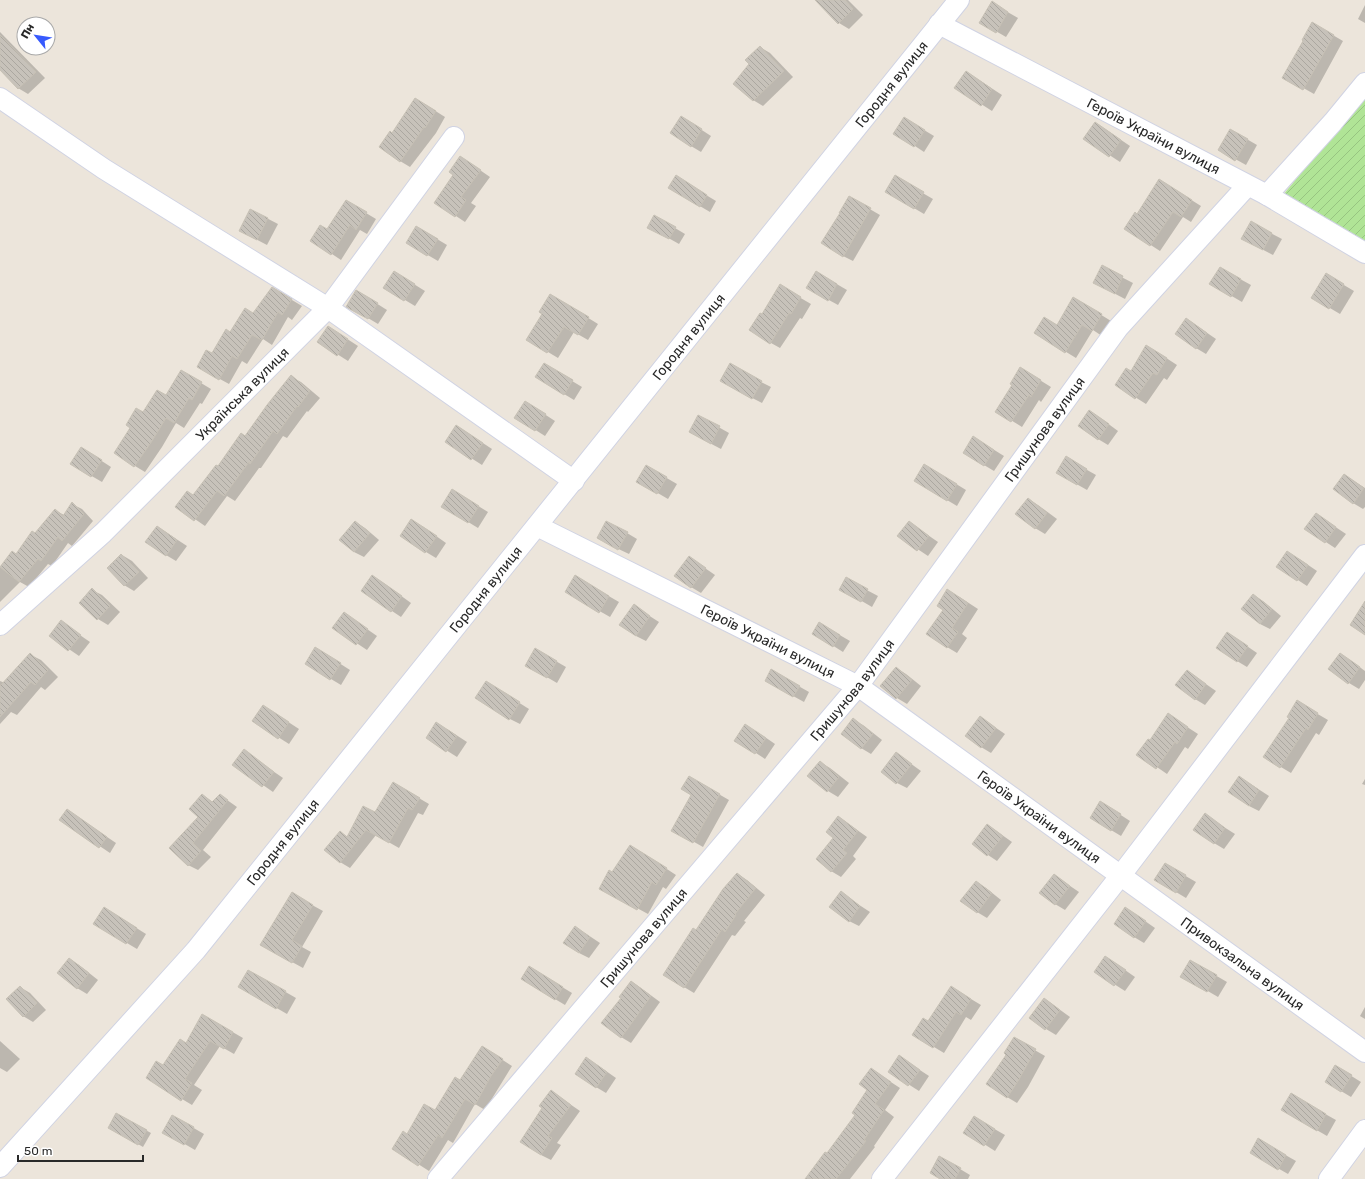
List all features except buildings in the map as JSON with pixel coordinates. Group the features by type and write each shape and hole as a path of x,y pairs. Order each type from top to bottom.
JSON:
{"street":[{"name":"Городня вулиця","path":"0,1167 196,950 959,0"},
{"name":"Героїв України вулиця","path":"939,24 1267,196 1365,253"},
{"path":"1267,196 1333,122 1365,83"},
{"path":"0,98 104,169 328,308 574,481"},
{"name":"Українська вулиця","path":"0,625 103,533 328,308 454,136"},
{"name":"Гришунова вулиця","path":"438,1179 858,686 1118,328 1247,186"},
{"name":"Героїв України вулиця","path":"537,526 858,686 1121,875"},
{"path":"882,1179 1121,875 1365,555"},
{"name":"Привокзальна вулиця","path":"1121,875 1365,1052"},
{"path":"1329,1179 1365,1130"}],"green space":[{"path":"1365,96 1365,241 1283,195"}]}
